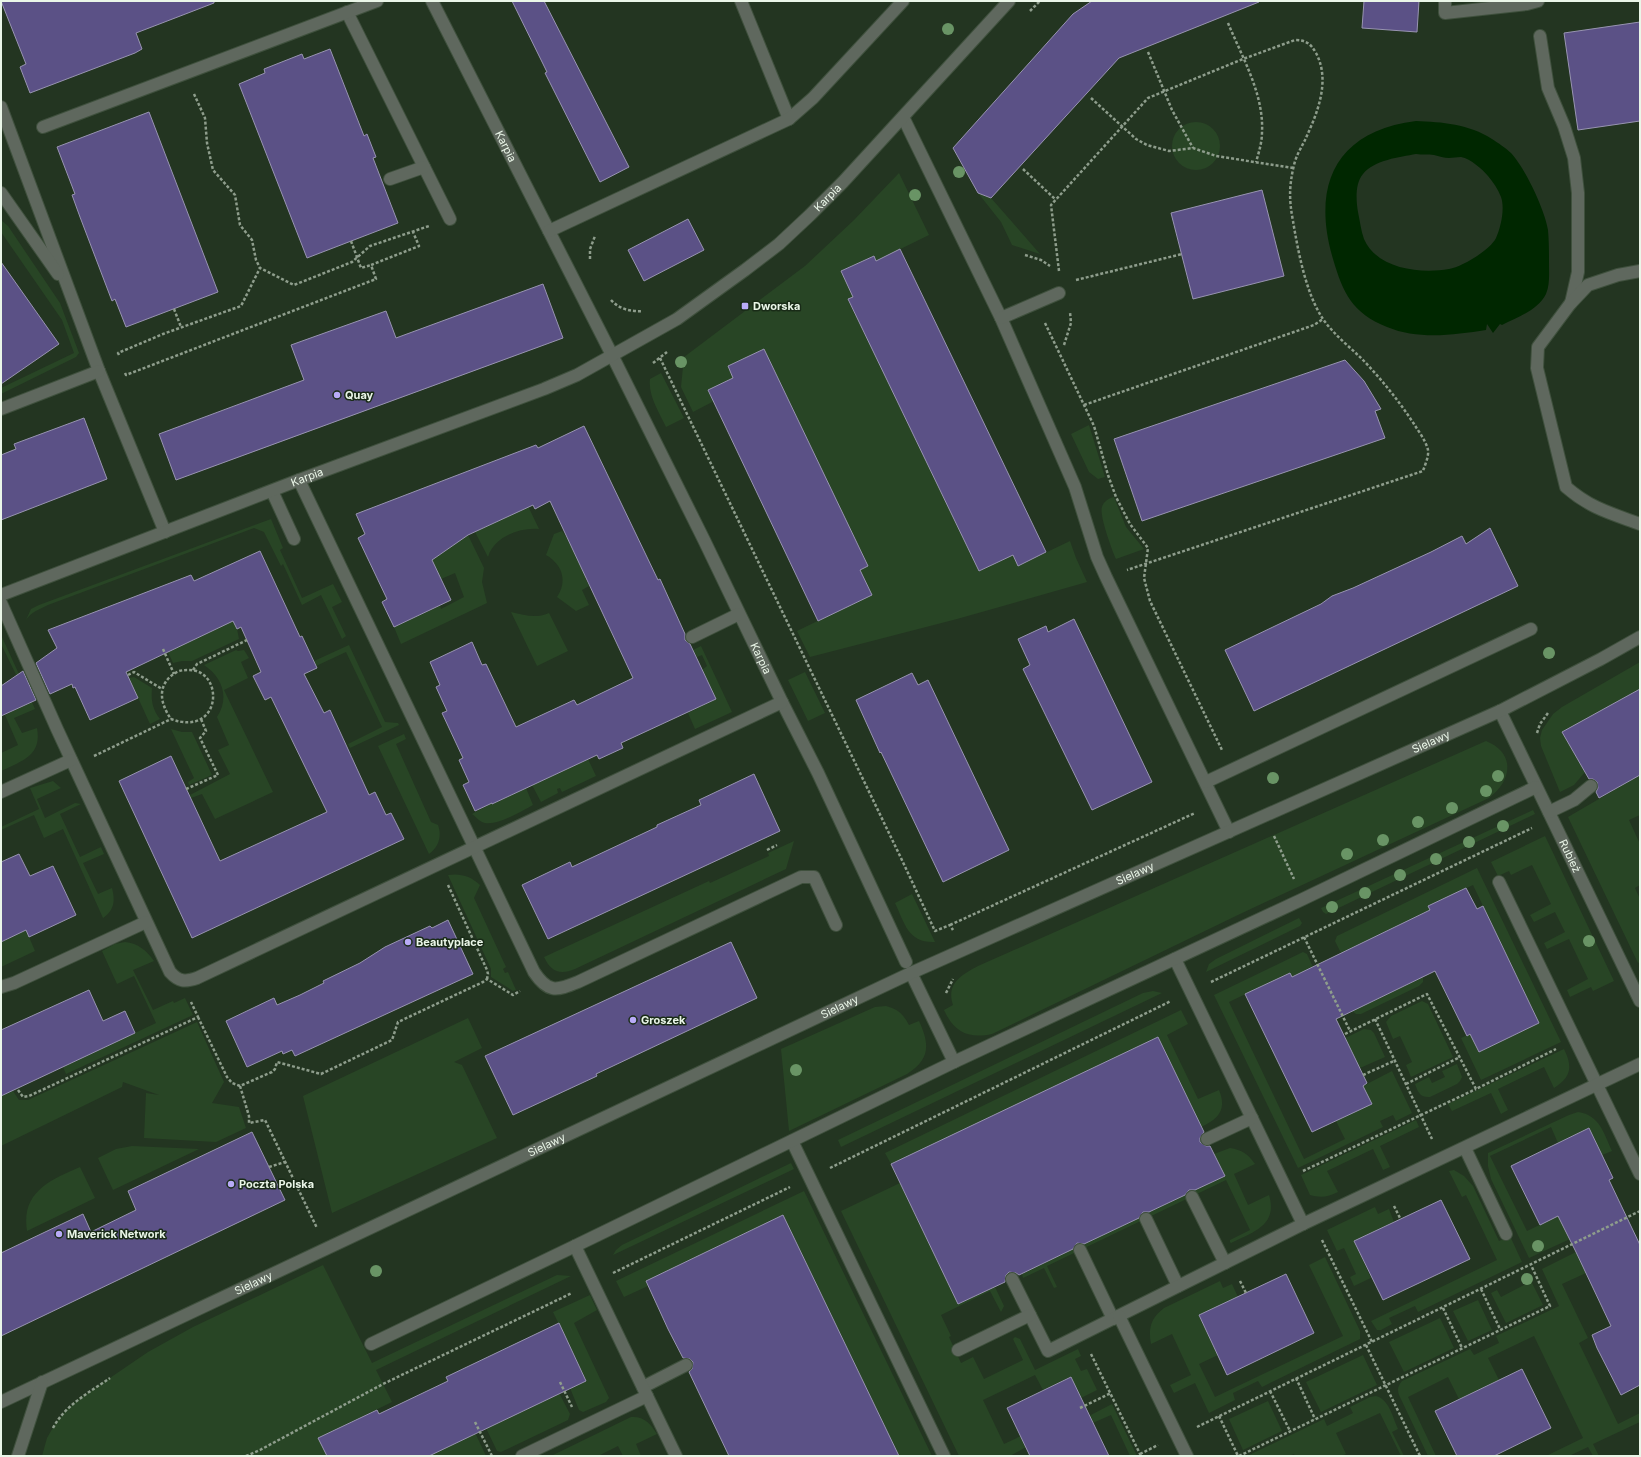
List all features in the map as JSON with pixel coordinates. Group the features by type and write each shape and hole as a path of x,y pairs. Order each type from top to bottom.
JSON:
{"street":[{"path":"43,127 377,1"},
{"name":"Karpia","path":"432,1 612,355 818,773 954,1062"},
{"path":"741,1 790,119"},
{"path":"549,231 790,119 813,98 903,1"},
{"name":"Karpia","path":"1,595 299,480 544,389 578,375 677,319 779,244 844,182 1009,1"},
{"path":"1445,1 1445,13 1527,4 1538,1"},
{"path":"347,12 450,219"},
{"path":"1540,36 1548,88 1564,126 1574,158 1578,193 1578,272 1570,304"},
{"path":"1,107 99,371 165,532"},
{"path":"903,117 1001,318 1075,487 1097,557 1106,578 1229,832"},
{"path":"390,179 424,167"},
{"path":"1,193 68,288"},
{"path":"1640,271 1618,275 1588,285 1570,304 1538,347 1536,368 1566,487 1580,499 1594,507 1640,524"},
{"path":"1001,318 1059,293"},
{"path":"1,410 99,371"},
{"path":"299,480 537,976 547,987 560,988 578,982 801,877 814,877 836,925"},
{"path":"272,491 294,539"},
{"path":"1,604 146,922 170,972 181,981 197,978 782,702"},
{"path":"692,637 739,614"},
{"path":"1206,782 1531,629"},
{"name":"Sielawy","path":"1,1402 326,1248 909,968 962,950 1500,711 1601,659 1640,637"},
{"name":"Rubież","path":"1500,711 1640,1001"},
{"path":"1,792 71,760"},
{"path":"1548,812 1574,800 1591,786"},
{"path":"371,1344 954,1062 1303,899 1536,787"},
{"path":"1499,882 1640,1174"},
{"path":"1,987 14,983 146,922"},
{"path":"1176,959 1252,1118 1308,1222"},
{"path":"1012,1279 1048,1351 1308,1222 1640,1064"},
{"path":"1207,1139 1252,1118"},
{"path":"792,1141 944,1456"},
{"path":"1465,1148 1506,1234"},
{"path":"1192,1197 1225,1263"},
{"path":"1146,1219 1178,1286"},
{"path":"575,1246 676,1456"},
{"path":"1080,1250 1187,1456"},
{"path":"958,1350 1030,1315"},
{"path":"522,1456 582,1427 645,1391 686,1365"},
{"path":"18,1456 42,1382"}],"path":[{"path":"1228,23 1257,92 1261,113 1262,131 1256,162"},
{"path":"1062,278 1059,272 1051,205 1148,98 1243,59 1295,40 1302,40 1308,43 1318,56 1322,74 1318,107 1313,122 1297,156 1289,189 1289,201 1300,259 1310,290 1323,319 1380,378 1404,408 1423,438 1428,449 1423,471 1106,578"},
{"path":"1148,52 1172,110 1193,148"},
{"path":"192,91 205,118 207,143 213,170 235,195 240,225 252,240 256,260 260,268 294,285 352,262 370,246 404,235"},
{"path":"1090,98 1136,139 1146,145 1169,151 1193,148 1216,156 1293,168"},
{"path":"1023,169 1056,200"},
{"path":"590,260 590,249 593,238 598,231"},
{"path":"351,241 362,268 418,246 413,232"},
{"path":"1072,282 1182,254"},
{"path":"1025,255 1041,260 1050,266"},
{"path":"123,368 126,375 376,279 371,265"},
{"path":"120,360 118,353 181,327 241,306 260,268"},
{"path":"608,297 615,304 633,312 649,310"},
{"path":"1064,345 1071,323 1070,306"},
{"path":"174,309 181,327"},
{"path":"1084,405 1314,325 1323,319"},
{"path":"1043,320 1094,426 1116,497 1130,524 1148,548 1144,578 1150,600 1223,751"},
{"path":"660,358 935,931 1216,804"},
{"path":"193,670 197,664 247,640"},
{"path":"162,649 174,674"},
{"path":"90,758 171,719 186,723 201,720 212,708 214,692 211,684 206,678 193,670 180,670 165,682 162,689 162,698 164,706 171,719"},
{"path":"128,675 134,672 162,689"},
{"path":"1537,739 1540,724 1552,709"},
{"path":"186,789 218,775 200,738 206,731 201,720"},
{"path":"1274,836 1303,899"},
{"path":"767,850 777,845"},
{"path":"189,996 227,1077 232,1083 240,1086 272,1072 275,1069 277,1062 321,1074 392,1040 398,1022 487,979 487,970 447,884"},
{"path":"950,925 962,950"},
{"path":"1304,937 1350,1032"},
{"path":"487,979 513,995 537,976"},
{"path":"1345,1034 1427,994 1476,1088"},
{"path":"18,1090 23,1097 29,1096 198,1017"},
{"path":"1375,1019 1442,1159"},
{"path":"1302,1171 1562,1046"},
{"path":"1406,1084 1460,1057"},
{"path":"1363,1075 1394,1061"},
{"path":"240,1086 249,1116 249,1123 265,1120 326,1248"},
{"path":"269,1167 285,1162"},
{"path":"1082,1334 1141,1455 1177,1436 1640,1211"},
{"path":"1308,1222 1372,1342"},
{"path":"1219,1416 1239,1456 1550,1306 1531,1265"},
{"path":"1481,1289 1500,1329"},
{"path":"1442,1308 1462,1348"},
{"path":"1366,1345 1420,1456"},
{"path":"1296,1378 1315,1419"},
{"path":"560,1382 582,1427"},
{"path":"246,1456 260,1450 383,1384"},
{"path":"1270,1391 1290,1431"},
{"path":"1080,1408 1111,1393"},
{"path":"476,1422 492,1456"}],"shaded area":[{"path":"1416,121 1445,123 1465,127 1483,134 1509,151 1528,179 1539,201 1548,230 1548,287 1542,300 1533,309 1502,325 1500,324 1493,333 1487,324 1486,330 1449,335 1424,335 1411,334 1387,327 1365,315 1357,308 1345,292 1333,259 1327,232 1325,208 1328,185 1336,166 1349,150 1366,136 1389,127","holes":["1416,154 1447,158 1461,157 1469,160 1488,176 1501,197 1503,206 1502,218 1493,243 1482,253 1455,268 1425,271 1400,267 1379,257 1370,249 1364,239 1357,203 1357,187 1360,178 1368,169 1380,162"]},
{"path":"1196,122 1205,124 1213,129 1218,137 1220,146 1218,155 1213,163 1205,168 1196,170 1187,168 1179,163 1174,155 1172,146 1174,137 1179,129 1187,124"},
{"path":"899,173 929,235 876,261 873,256 841,271 842,275 846,273 857,295 848,300 855,315 864,311 863,331 871,346 879,342 879,363 886,378 894,374 894,395 918,444 926,440 926,460 979,571 1013,555 1018,566 1070,541 1087,582 957,619 810,657 797,631 871,595 860,570 867,566 764,349 728,366 733,378 708,390 709,393 713,392 716,400 693,412 681,387 684,357 805,266 854,220"},
{"path":"978,193 991,198 1040,254 1012,245 1001,222"},
{"path":"1,220 8,226 60,303 79,353 76,357 1,394 1,388 74,353 62,320 1,232"},
{"path":"661,373 684,418 666,427 652,398 650,385 650,379"},
{"path":"1089,425 1105,477 1098,479 1089,472 1071,434"},
{"path":"1114,497 1126,527 1144,549 1116,559 1106,533 1102,517 1103,505 1108,499"},
{"path":"528,506 539,529 524,530 509,535 496,544 488,557 475,532"},
{"path":"271,519 283,548 280,550 302,598 333,584 342,602 332,607 346,636 342,639 321,595 302,605 283,564 281,566 264,532 254,528 48,605 33,613 26,620 31,609 39,605"},
{"path":"562,531 592,574 585,578 589,586 582,590 589,605 576,611 557,597 562,585 562,573 556,563 546,555 554,534"},
{"path":"468,535 484,568 482,582 487,603 401,644 394,627 440,606 441,609 464,597 455,573 441,579 426,555"},
{"path":"511,612 535,616 549,613 568,651 537,666"},
{"path":"233,621 237,629 239,639 192,661 173,663 168,652"},
{"path":"1,635 35,709 14,718 22,733 37,728 38,737 36,745 29,756 1,771 1,753 18,745 5,715 30,703 1,644"},
{"path":"349,645 385,722 398,723 399,725 350,748 348,744 382,727 346,652 316,666 314,661"},
{"path":"701,646 732,712 695,729 688,713 716,699 702,670 707,666 702,655 697,657 693,650"},
{"path":"236,650 244,650 249,658 241,662 248,678 224,690 273,792 215,819 202,794 191,798 190,795 230,774 218,750 229,745 217,717 223,702 222,688 215,675 204,665"},
{"path":"1640,662 1640,689 1563,732 1585,772 1574,785 1560,792 1541,746 1540,738 1542,730 1553,714 1562,707"},
{"path":"805,672 825,713 808,721 788,680"},
{"path":"134,677 152,688 155,712 160,719 150,724 129,678"},
{"path":"171,729 182,732 192,732 212,775 189,785 188,782 194,778"},
{"path":"404,734 406,739 396,744 431,822 438,825 440,833 437,845 429,854 378,746"},
{"path":"1486,741 1496,746 1502,753 1506,760 1507,768 1506,776 1502,784 1489,798 1240,914 992,1034 976,1035 963,1032 957,1029 948,1018 944,1010 953,1005 951,998 953,986 956,981 966,973 978,966"},
{"path":"588,759 596,776 562,792 560,788 557,789 558,793 541,802 532,785"},
{"path":"1640,775 1640,815 1629,820 1640,844 1640,885 1635,888 1640,899 1640,962 1638,963 1568,817"},
{"path":"53,781 61,788 37,799 45,818 75,803 81,804 60,814 80,857 101,847 104,854 83,863 98,894 112,888 114,901 112,908 103,918 63,829 44,838 34,815 1,830 1,827 39,809 30,788"},
{"path":"526,788 533,805 515,815 501,821 487,823 482,822 472,814 492,803 493,804"},
{"path":"1533,810 1535,814 1326,914 1321,908"},
{"path":"1545,836 1614,981 1593,991 1591,987 1570,997 1567,990 1588,979 1569,939 1547,949 1544,943 1565,932 1555,912 1534,922 1530,915 1551,904 1532,865 1511,875 1509,871 1498,876 1491,862"},
{"path":"794,841 786,869 575,969 565,972 556,971 550,966 544,957 709,881 710,883 769,856 768,853"},
{"path":"1477,868 1561,1042 1481,1080 1461,1038 1470,1034 1479,1052 1539,1023 1473,885 1429,906 1430,910 1341,953 1335,941 1337,936"},
{"path":"457,874 465,876 473,879 480,885 474,898 506,967 503,969 505,973 508,972 516,990 513,991 491,977 491,969 448,875"},
{"path":"912,894 935,942 926,941 913,936 905,925 895,903"},
{"path":"1299,918 1302,923 1300,926 1206,972 1209,964 1216,959"},
{"path":"26,930 35,951 1,967 1,942"},
{"path":"125,942 142,948 154,961 133,970 153,1010 173,1001 174,1003 185,998 193,1015 66,1074 63,1067 156,1023 134,976 117,984 102,951 115,944"},
{"path":"1303,952 1307,954 1313,967 1291,977 1289,973 1229,1002 1304,1159 1345,1139 1336,1121 1363,1086 1392,1071 1412,1113 1396,1121 1393,1115 1380,1121 1383,1127 1298,1168 1214,995"},
{"path":"1423,977 1423,982 1419,986 1361,1014 1356,1014 1352,1011"},
{"path":"1153,991 1162,993 841,1147 838,1140 1143,993"},
{"path":"1422,1001 1428,1004 1453,1057 1411,1077 1406,1065 1412,1062 1400,1036 1393,1039 1386,1022 1391,1016"},
{"path":"886,1006 900,1012 909,1025 919,1021 923,1030 926,1044 926,1051 920,1063 907,1074 789,1131 781,1049 875,1007"},
{"path":"1181,1010 1188,1024 1167,1035 1198,1099 1219,1090 1221,1097 1222,1108 1220,1113 1213,1121 1201,1127 1158,1037 891,1164 885,1153"},
{"path":"468,1018 482,1048 454,1062 462,1065 497,1138 332,1213 303,1096"},
{"path":"197,1022 224,1082 212,1103 239,1107 246,1128 216,1142 144,1138 146,1093 159,1095 123,1082 122,1087 1,1146 1,1096 13,1091 19,1100 28,1100"},
{"path":"1364,1029 1371,1030 1374,1033 1385,1057 1360,1068 1353,1054 1348,1056 1341,1040"},
{"path":"1564,1049 1569,1061 1569,1071 1564,1080 1554,1088 1544,1067 1498,1089 1508,1110 1501,1114 1491,1093 1452,1111 1448,1104"},
{"path":"1457,1064 1462,1077 1457,1084 1430,1097 1424,1097 1417,1090 1415,1084 1429,1077 1432,1083 1445,1077 1442,1071"},
{"path":"1578,1112 1591,1117 1596,1121 1604,1132 1612,1151 1602,1155 1589,1128 1558,1143 1551,1127 1490,1156 1527,1231 1558,1216 1570,1239 1529,1258 1491,1179 1488,1166 1488,1153"},
{"path":"1416,1120 1419,1127 1380,1146 1390,1167 1383,1170 1373,1149 1327,1171 1338,1192 1324,1196 1310,1195 1301,1175"},
{"path":"132,1146 199,1149 113,1190 98,1158 116,1149"},
{"path":"1230,1148 1244,1153 1255,1164 1234,1174 1248,1205 1269,1195 1271,1205 1270,1214 1267,1220 1256,1231 1231,1243 1230,1242 1230,1240 1250,1230 1226,1180 1047,1266 1057,1287 1054,1288 1044,1268 1023,1278 1022,1274 1224,1176 1214,1154"},
{"path":"791,1163 794,1169 613,1255 622,1245"},
{"path":"80,1167 95,1198 27,1231 26,1218 33,1197 48,1183"},
{"path":"1454,1170 1464,1176 1473,1186 1499,1241 1510,1236 1522,1262 1418,1312 1415,1306 1389,1318 1392,1324 1381,1330 1377,1330 1371,1321 1497,1260 1466,1195 1462,1197 1449,1171"},
{"path":"900,1183 958,1304 995,1287 1004,1306 1001,1312 990,1291 941,1315 961,1363 973,1357 984,1379 1023,1360 1013,1339 1015,1337 1020,1339 1035,1370 1078,1349 1081,1356 1075,1359 1081,1371 1087,1369 1097,1390 1081,1398 1070,1377 1043,1390 1035,1375 983,1400 1004,1444 1021,1436 1026,1447 1010,1456 959,1456 841,1211"},
{"path":"804,1191 932,1456 899,1456 783,1215 646,1281 648,1286 624,1297 616,1281"},
{"path":"1375,1207 1378,1214 1389,1209 1394,1222 1354,1241 1371,1278 1354,1286 1350,1277 1356,1274 1344,1248 1337,1251 1327,1230"},
{"path":"1576,1252 1586,1273 1562,1284 1588,1338 1579,1343 1618,1424 1640,1413 1640,1422 1593,1444 1599,1456 1593,1456 1588,1447 1569,1456 1546,1456 1583,1438 1534,1336 1488,1358 1499,1380 1459,1399 1448,1377 1408,1397 1436,1456 1428,1456 1399,1395 1398,1389 1402,1381 1470,1349 1474,1355 1499,1343 1496,1336 1559,1306 1542,1269"},
{"path":"1325,1257 1360,1331 1360,1339 1262,1387 1258,1381 1233,1393 1235,1400 1209,1413 1195,1383 1174,1393 1170,1385 1191,1375 1172,1334 1151,1344 1150,1328 1153,1320 1164,1308 1220,1281 1223,1288 1232,1284 1238,1297 1199,1316 1218,1355 1199,1364 1215,1397 1343,1336 1309,1265"},
{"path":"323,1265 372,1363 557,1275 571,1276 376,1370 392,1402 318,1438 327,1456 42,1456 47,1438 55,1424 66,1410 79,1399 148,1352 193,1327"},
{"path":"1528,1275 1543,1305 1506,1323 1491,1293 1497,1290 1501,1297 1526,1284 1523,1278"},
{"path":"590,1295 597,1310 574,1323 609,1398 606,1402 583,1412 579,1410 570,1388 586,1380 553,1312"},
{"path":"1478,1300 1492,1330 1468,1341 1453,1311"},
{"path":"1440,1318 1454,1348 1404,1372 1389,1342"},
{"path":"1363,1355 1377,1385 1321,1412 1306,1382"},
{"path":"555,1385 570,1414 568,1420 501,1452 497,1451 486,1428"},
{"path":"1376,1396 1384,1401 1390,1410 1398,1429 1392,1432 1404,1456 1401,1456 1380,1413 1336,1433 1346,1454 1341,1456 1295,1456 1294,1454 1289,1456 1247,1456 1324,1419 1327,1426 1353,1413 1350,1407 1370,1397"},
{"path":"1268,1401 1282,1431 1243,1450 1229,1419"},
{"path":"1112,1404 1137,1456 1130,1456 1111,1415 1088,1425 1085,1418"},
{"path":"631,1417 640,1418 647,1421 657,1434 636,1444 641,1456 623,1456 618,1446 598,1456 551,1456"},
{"path":"471,1424 486,1456 428,1456"}],"building":[{"path":"1,1 214,1 214,3 136,33 142,49 135,53 30,93 20,67 26,64"},
{"path":"512,1 544,1 629,167 600,182 545,73 547,72"},
{"path":"1092,1 1259,2 1119,58 991,198 978,193 953,148 1073,14"},
{"path":"1364,1 1419,1 1417,32 1362,28"},
{"path":"1640,22 1640,121 1578,130 1564,33"},
{"path":"330,49 364,136 367,134 376,157 373,158 398,223 307,258 239,84 265,73 264,69 302,54 304,59"},
{"path":"149,112 218,292 126,327 115,299 112,301 72,195 75,194 57,147"},
{"path":"1262,190 1284,276 1193,299 1171,213"},
{"path":"688,219 704,250 644,281 628,250"},
{"path":"900,249 1046,552 1018,566 1013,555 979,571 848,299 853,297 841,271 874,256 876,261"},
{"path":"1,262 59,344 1,384"},
{"name":"Quay","path":"543,284 563,338 176,480 159,434 304,380 291,345 386,311 396,338"},
{"path":"764,349 868,566 860,570 872,595 818,621 708,390 733,378 728,366"},
{"path":"1345,360 1364,381 1381,409 1375,411 1385,438 1142,521 1114,439"},
{"path":"84,418 107,479 1,520 1,455 16,449 14,444"},
{"path":"584,426 658,580 660,579 685,634 685,640 690,644 716,699 621,743 623,748 599,759 597,755 475,811 463,785 469,782 459,760 463,758 442,713 447,711 436,687 440,685 430,662 472,642 482,665 486,664 516,727 574,700 577,705 633,678 550,501 535,509 533,505 468,535 432,560 451,600 394,627 382,602 387,599 358,538 365,534 356,514 536,445 538,448"},
{"path":"1490,528 1518,586 1254,711 1225,650 1321,604 1332,596 1353,588 1431,552 1462,536 1466,544"},
{"path":"260,551 300,637 302,636 317,668 304,674 324,713 330,710 369,795 375,792 386,815 391,813 404,839 192,938 119,781 171,756 220,861 327,812 271,697 265,700 253,676 261,672 241,627 237,629 233,621 126,672 138,698 90,720 75,687 73,688 72,684 50,694 36,663 57,648 48,630 191,575 194,581"},
{"path":"1074,619 1152,782 1092,810 1023,669 1030,665 1018,639 1046,626 1048,632"},
{"path":"23,671 36,700 1,716 1,686"},
{"path":"912,673 918,685 928,680 1009,850 943,882 881,752 880,753 856,700"},
{"path":"1640,689 1640,775 1599,798 1596,792 1598,788 1597,782 1593,779 1589,779 1562,732"},
{"path":"754,774 780,831 548,939 522,885 570,862 572,867 657,827 657,825 701,805 699,800"},
{"path":"19,854 30,876 53,866 76,915 29,937 26,930 1,942 1,862"},
{"path":"1466,888 1477,909 1483,906 1539,1023 1479,1052 1470,1034 1467,1036 1435,971 1336,1019 1367,1083 1363,1086 1372,1104 1312,1132 1245,994 1290,973 1292,977 1430,910 1428,906"},
{"path":"448,920 473,974 295,1056 292,1050 283,1054 282,1051 247,1067 226,1021 274,998 277,1005 300,995 324,983 323,981 360,963 385,947 430,926 432,928"},
{"path":"731,942 757,998 513,1115 485,1056"},
{"path":"89,990 103,1021 125,1011 135,1033 1,1096 1,1030"},
{"path":"1158,1037 1204,1132 1200,1138 1200,1142 1206,1146 1210,1146 1225,1176 1195,1190 1189,1190 1185,1195 1149,1212 1143,1212 1139,1218 1084,1244 1077,1243 1073,1249 1019,1275 1009,1272 1006,1275 1005,1282 958,1304 891,1164"},
{"path":"1589,1128 1613,1178 1609,1180 1640,1245 1640,1385 1621,1395 1592,1335 1611,1326 1576,1252 1558,1216 1540,1225 1511,1166"},
{"path":"252,1132 285,1200 1,1336 1,1253 83,1214 91,1232 136,1210 128,1191"},
{"path":"1441,1200 1470,1259 1383,1300 1354,1241"},
{"path":"783,1215 899,1456 729,1456 689,1372 692,1369 693,1362 690,1359 683,1358 646,1281"},
{"path":"1286,1274 1314,1333 1227,1375 1199,1315"},
{"path":"559,1323 586,1381 429,1456 327,1456 318,1438 377,1410 379,1414 448,1381 446,1377"},
{"path":"1522,1369 1551,1428 1494,1456 1457,1456 1435,1411"},
{"path":"1071,1377 1109,1456 1030,1456 1007,1408"}],"place":[{"name":"Dworska","path":"745,306"},
{"name":"Quay","path":"337,395"},
{"name":"Beautyplace","path":"408,942"},
{"name":"Groszek","path":"633,1020"},
{"name":"Poczta Polska","path":"231,1184"},
{"name":"Maverick Network","path":"59,1234"}]}
